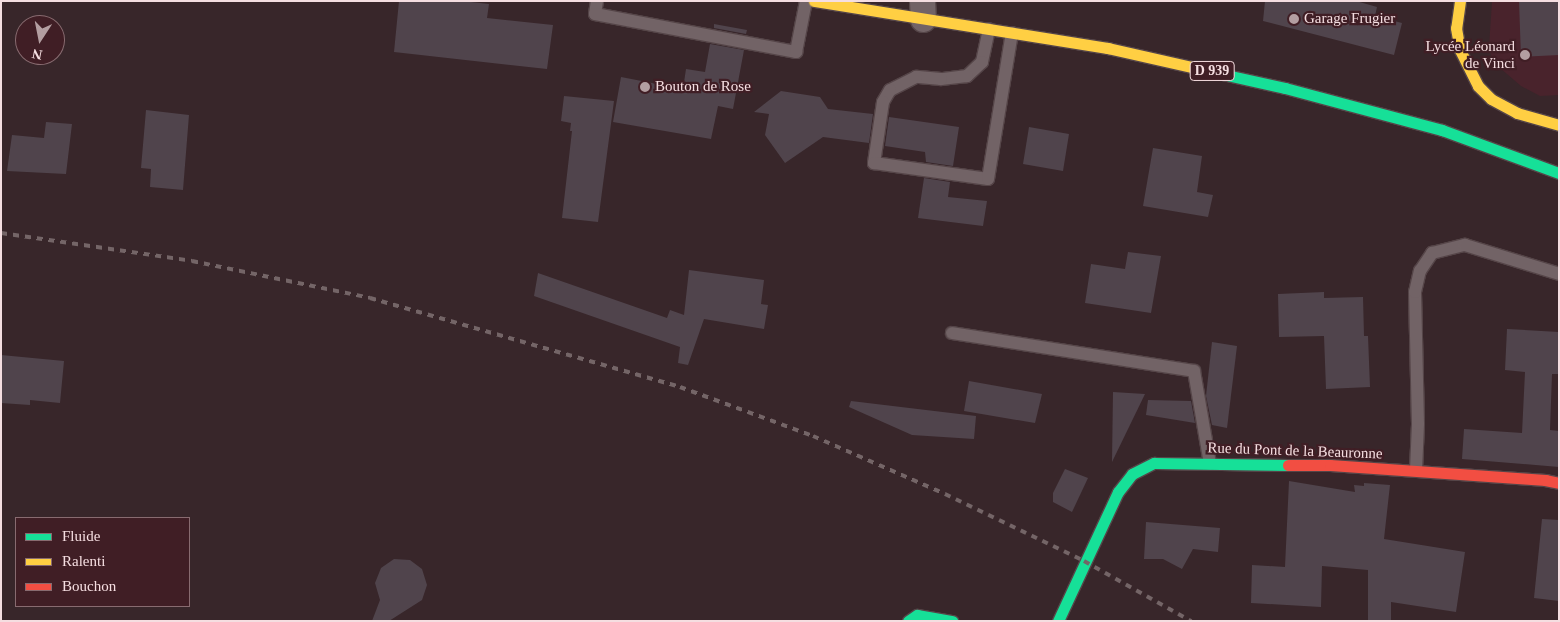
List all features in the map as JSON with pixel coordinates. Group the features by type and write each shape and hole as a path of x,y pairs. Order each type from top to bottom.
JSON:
{"street":[{"name":"D 939","path":"814,1 922,10 989,29 1108,48 1285,88 1442,130 1559,173"},
{"path":"1460,1 1456,28 1460,50 1478,86 1491,99 1517,113 1559,125"},
{"name":"Rue du Pont de la Beauronne","path":"1058,621 1084,561 1118,492 1132,474 1154,463 1330,465 1545,480 1559,483"},
{"path":"908,621 917,615 952,621"}],"lane":[{"path":"597,1 595,14 796,52 806,1"},
{"path":"989,29 982,62 967,76 940,79 916,77 890,90 883,102 874,163 988,179 1012,33"},
{"path":"1416,470 1418,424 1415,292 1420,271 1432,253 1465,245 1559,274"},
{"path":"952,333 1194,371 1210,464"}],"shaded area":[{"name":"Lycée Léonard de Vinci","path":"1492,1 1559,1 1559,95 1540,96 1521,86 1493,62 1489,48"}],"building":[{"path":"399,1 462,1 489,4 487,18 553,25 547,69 394,52"},
{"path":"1265,1 1356,1 1377,7 1375,16 1402,23 1394,55 1263,21"},
{"path":"1519,1 1559,1 1559,55 1521,57"},
{"path":"714,24 747,30 746,34 714,28"},
{"path":"710,44 744,50 733,109 718,106 711,139 613,122 621,77 683,89 686,69 705,72"},
{"path":"781,91 820,97 828,109 873,114 869,143 823,137 785,163 765,135 769,114 754,112"},
{"path":"564,96 614,101 598,222 562,218 572,131 570,131 571,123 561,121"},
{"path":"146,110 189,115 183,190 150,187 151,169 141,168"},
{"path":"889,117 959,127 953,166 926,162 925,152 885,146"},
{"path":"46,122 72,124 66,174 7,171 12,135 44,138"},
{"path":"1029,127 1069,134 1063,171 1023,164"},
{"path":"1153,148 1202,156 1197,192 1213,195 1208,217 1143,206"},
{"path":"924,178 950,182 948,197 987,201 983,226 918,218"},
{"path":"1128,252 1161,256 1151,313 1085,303 1091,264 1125,269"},
{"path":"689,270 764,280 761,304 768,305 764,329 704,319 688,365 678,363 680,347 534,296 538,273 667,318 670,310 684,315"},
{"path":"1324,292 1324,298 1363,297 1364,336 1368,336 1370,387 1326,389 1324,336 1279,337 1278,294"},
{"path":"1507,329 1559,332 1559,374 1552,374 1550,430 1559,431 1559,467 1462,459 1464,429 1522,433 1525,372 1505,370"},
{"path":"1212,342 1237,346 1227,428 1212,425 1206,396"},
{"path":"1,355 64,361 60,403 30,400 30,405 1,403"},
{"path":"969,381 1042,394 1035,423 964,411"},
{"path":"1113,392 1145,394 1112,462"},
{"path":"1148,400 1191,401 1195,423 1146,415"},
{"path":"851,401 976,416 974,439 912,435 849,407"},
{"path":"1065,469 1088,478 1072,512 1053,502 1053,493"},
{"path":"1289,481 1355,492 1354,485 1364,486 1364,483 1390,485 1384,539 1465,552 1456,612 1391,602 1391,621 1368,621 1368,570 1322,566 1321,607 1251,603 1252,565 1285,567"},
{"path":"1542,519 1559,520 1559,601 1534,598"},
{"path":"1146,522 1220,528 1218,552 1193,549 1182,569 1163,559 1144,559"},
{"path":"394,559 410,560 422,569 427,585 422,600 389,621 372,621 380,600 375,583 381,568"}],"railway":[{"path":"1,233 192,261 370,298 680,387 813,436 945,494 1084,561 1191,621"}],"traffic: fast":[{"path":"1222,74 1285,88 1442,130 1559,173"},
{"path":"1058,621 1118,492 1132,474 1154,463 1288,465"},
{"path":"908,621 917,615 952,621"}],"traffic: slow":[{"path":"814,1 1108,48 1222,74"},
{"path":"1460,1 1456,28 1460,50 1478,86 1491,99 1517,113 1559,125"}],"traffic: jam":[{"path":"1288,465 1330,465 1545,480 1559,483"}],"place":[{"name":"Garage Frugier","path":"1294,19"},
{"name":"Lycée Léonard de Vinci","path":"1525,55"},
{"name":"Bouton de Rose","path":"645,87"}]}
